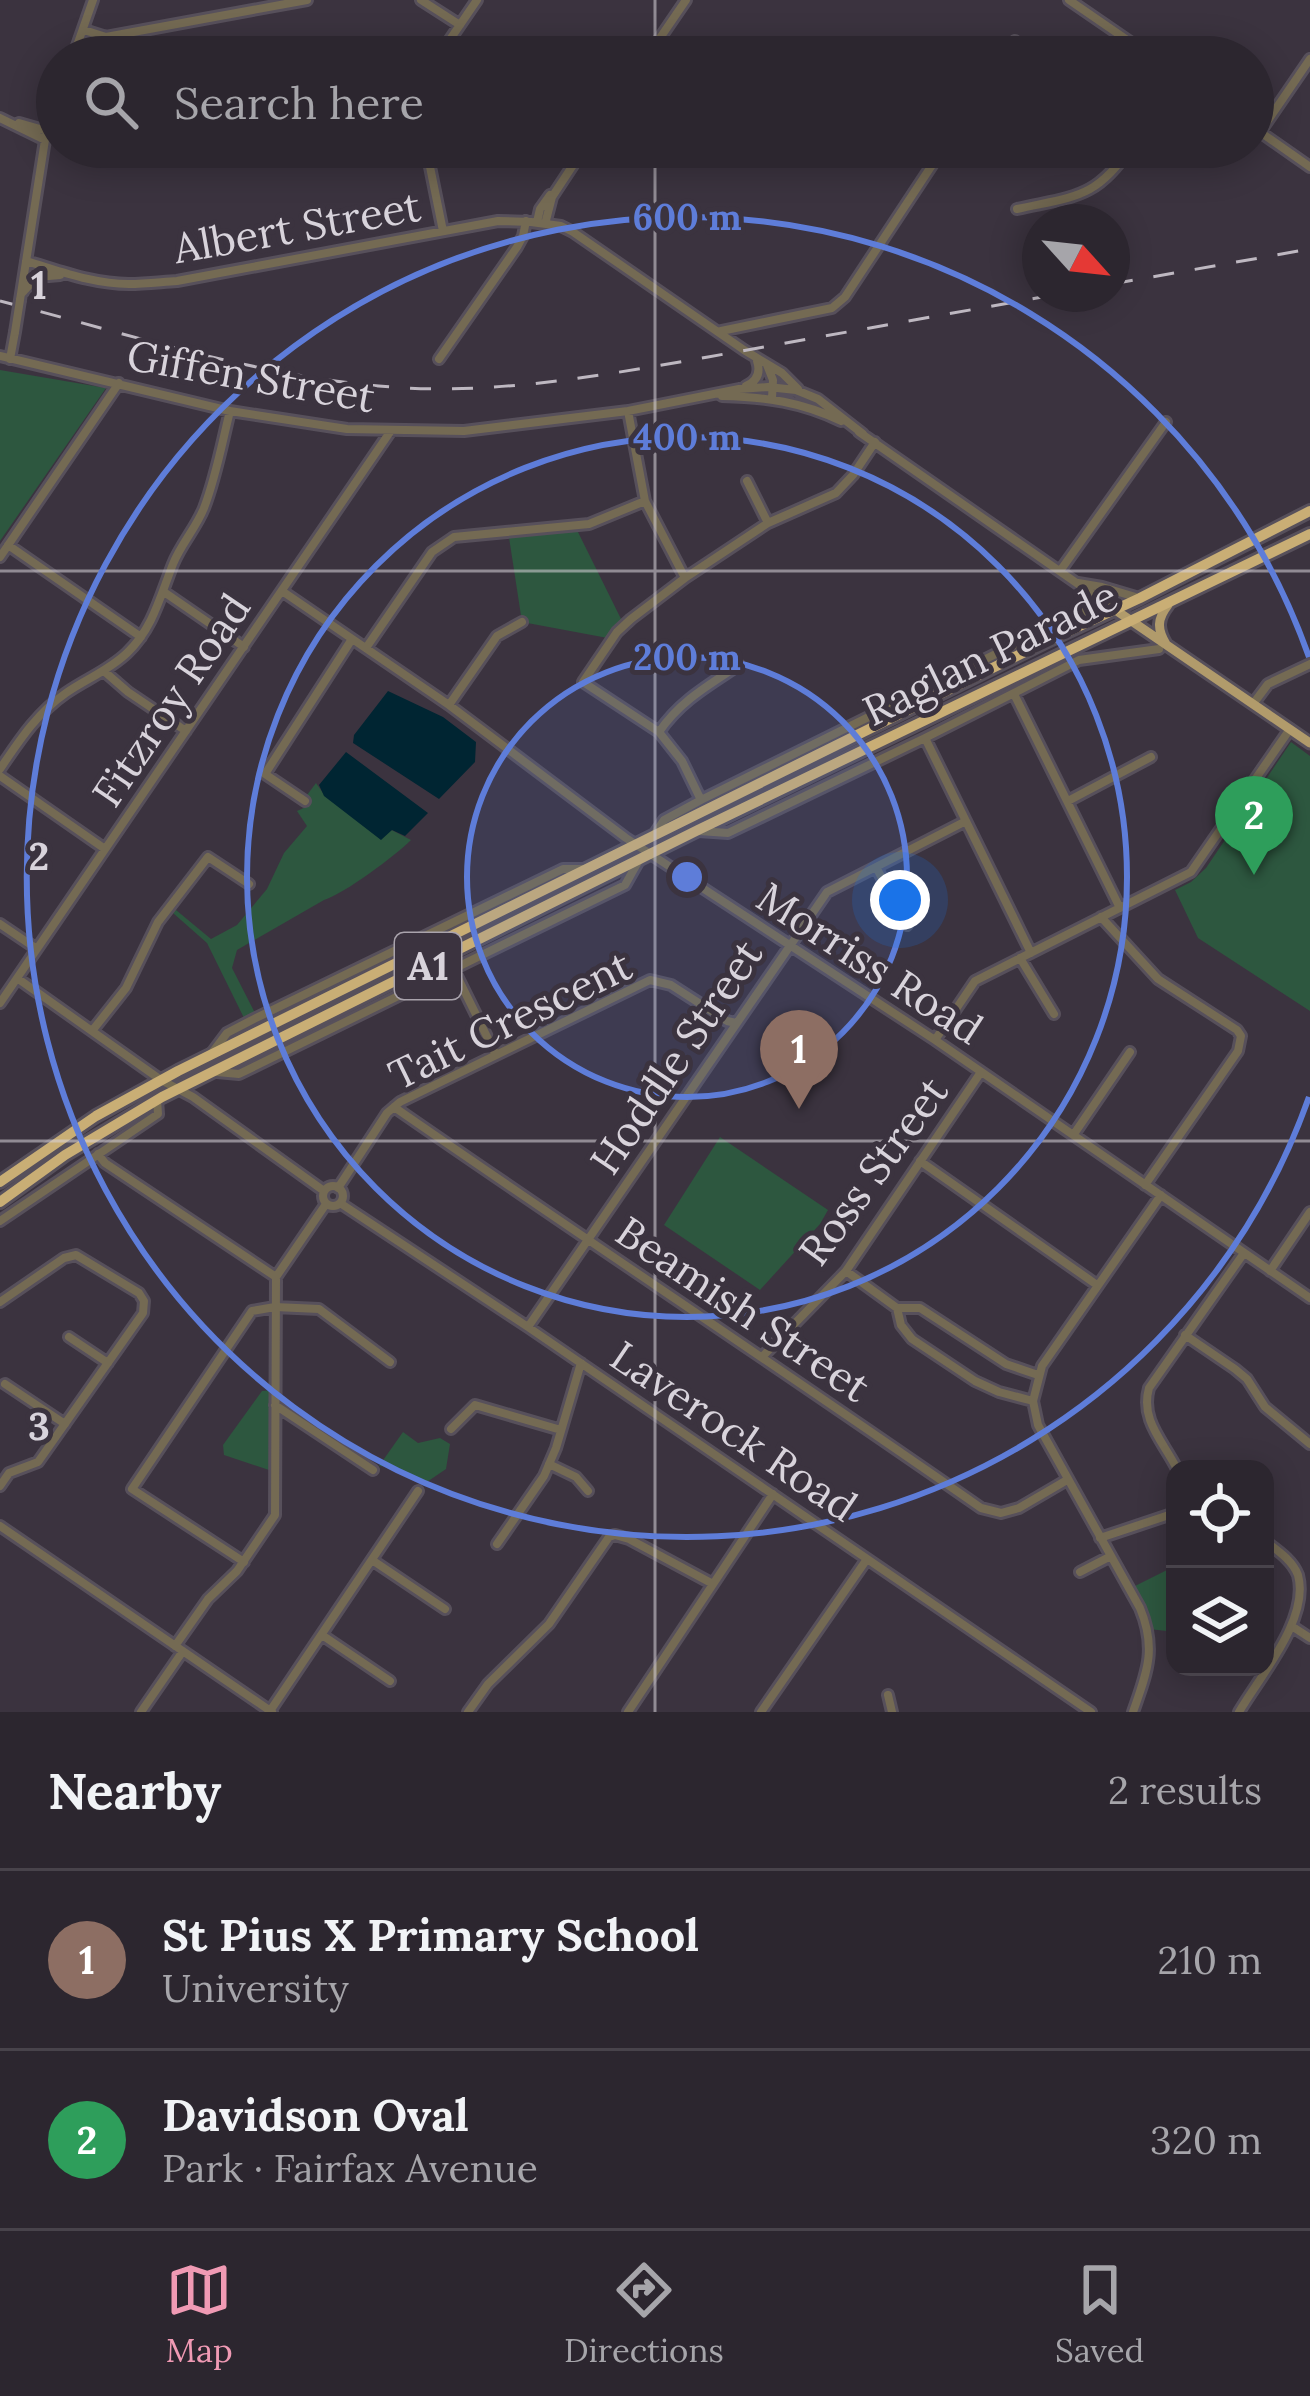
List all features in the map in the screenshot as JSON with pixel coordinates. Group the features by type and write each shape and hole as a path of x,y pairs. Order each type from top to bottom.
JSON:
{"highway":[{"name":"Raglan Parade","path":"0,1182 96,1116 211,1054 1310,511"},
{"name":"Raglan Parade","path":"0,1202 157,1100 698,830 1080,653 1131,621 1310,534"},
{"path":"1071,630 1080,653"}],"main road":[{"path":"1163,647 1159,625 1172,601"},
{"path":"1114,608 1163,647 1310,743"}],"street":[{"path":"82,36 93,0"},
{"path":"238,0 241,12"},
{"path":"111,36 307,0"},
{"path":"421,0 460,26"},
{"path":"453,36 477,0"},
{"path":"661,36 686,0"},
{"path":"1069,0 1121,36"},
{"path":"84,30 103,36"},
{"path":"1274,106 1310,59"},
{"path":"0,118 36,132"},
{"path":"1274,142 1310,167"},
{"path":"5,357 15,332 41,168"},
{"path":"430,168 443,231"},
{"path":"439,359 571,168"},
{"path":"719,331 832,308 845,297 930,168"},
{"path":"1017,209 1088,193 1117,168"},
{"name":"Albert Street","path":"26,261 129,284 177,281 498,221 535,222"},
{"path":"535,222 561,226 593,244 1114,608"},
{"name":"Albert Street","path":"20,297 40,276 73,275"},
{"name":"Giffen Street","path":"5,357 230,411 391,431 464,431 628,411 739,389 771,390"},
{"path":"739,389 756,380 759,361"},
{"path":"759,361 771,390 863,434"},
{"path":"0,556 119,383"},
{"path":"771,390 804,393"},
{"name":"Giffen Street","path":"697,398 771,390"},
{"path":"105,849 0,773 36,719 65,694 104,671 140,637 158,610 174,561 211,489 230,411"},
{"path":"628,411 645,501 686,578"},
{"path":"1060,572 1166,422"},
{"name":"Fitzroy Road","path":"0,1003 391,431"},
{"path":"701,800 682,761 659,732 584,682 617,632 686,578 768,524 836,493 875,442"},
{"path":"747,481 768,524"},
{"path":"366,648 432,552 454,537 589,524 645,501"},
{"path":"8,545 140,637"},
{"path":"1077,583 1141,598"},
{"path":"1071,630 1084,610 1086,590"},
{"name":"Morriss Road","path":"282,591 652,855 1074,1134 1310,1298"},
{"path":"164,592 244,647"},
{"path":"448,706 497,636 522,622"},
{"path":"305,801 265,774 352,639"},
{"name":"Raglan Parade","path":"652,838 664,820 701,800 1020,642 1043,643"},
{"name":"Raglan Parade","path":"698,830 728,832 1014,694 1080,653 1163,647"},
{"path":"1253,704 1268,684 1310,664"},
{"path":"659,732 686,700 740,665"},
{"path":"104,671 186,731"},
{"path":"1014,694 1120,908"},
{"path":"934,1040 975,982 1191,872 1289,729"},
{"path":"925,738 1031,953"},
{"path":"1068,801 1150,757"},
{"name":"Hoddle Street","path":"529,1327 826,892 966,821"},
{"path":"92,1031 126,988 158,922 208,857 249,884"},
{"name":"Raglan Parade","path":"217,1072 239,1074 625,885 638,860"},
{"path":"876,867 907,925"},
{"path":"1101,917 1158,980 1241,1036 1238,1051 1145,1184"},
{"path":"0,924 37,949"},
{"path":"1020,958 1054,1014"},
{"path":"453,968 496,1055"},
{"path":"17,978 324,1191"},
{"name":"Tait Crescent","path":"338,1188 394,1107 650,980 671,985 736,1022"},
{"path":"1074,1134 1130,1052"},
{"name":"Ross Street","path":"763,1356 846,1271 981,1072"},
{"name":"Raglan Parade","path":"0,1221 158,1114 157,1100"},
{"name":"Beamish Street","path":"394,1107 981,1508 1001,1514 1067,1480"},
{"path":"98,1154 275,1277"},
{"path":"920,1161 1097,1286"},
{"path":"338,1188 340,1203 326,1204 324,1191 338,1188"},
{"path":"1133,1712 1148,1670 1149,1629 1038,1426 1033,1401 1038,1375 1161,1195"},
{"name":"Laverock Road","path":"340,1203 1091,1712"},
{"path":"141,1712 208,1599 244,1562 275,1515 275,1277 326,1204"},
{"path":"1270,1271 1310,1213"},
{"path":"1172,1460 1146,1415 1149,1388 1244,1253"},
{"path":"0,1302 64,1258 76,1255 140,1293 144,1301 143,1313 38,1462 4,1470 0,1486"},
{"path":"846,1271 897,1308 920,1308 1006,1364 1038,1375"},
{"path":"897,1308 901,1325 912,1339 975,1381 1033,1401"},
{"path":"244,1562 132,1489 252,1311 319,1309 390,1362"},
{"path":"1185,1335 1247,1379 1265,1407 1310,1444"},
{"path":"69,1337 108,1363"},
{"path":"497,1544 549,1464 581,1363"},
{"path":"5,1384 65,1424"},
{"path":"275,1405 373,1470"},
{"path":"451,1429 475,1405 561,1430"},
{"path":"549,1464 576,1477 589,1491"},
{"path":"0,1526 271,1711 418,1491"},
{"path":"628,1712 772,1494"},
{"path":"1100,1538 1166,1517"},
{"path":"468,1712 488,1684 542,1633 609,1537 629,1539 713,1584"},
{"path":"1239,1712 1300,1609 1299,1578 1274,1548"},
{"path":"1080,1572 1111,1556"},
{"path":"760,1712 867,1558"},
{"path":"372,1560 445,1609"},
{"path":"1299,1578 1310,1574"},
{"path":"1293,1627 1310,1638"},
{"path":"321,1635 390,1681"},
{"path":"888,1695 892,1712"}],"green space":[{"path":"0,370 106,388 0,541"},
{"path":"575,526 624,625 613,639 522,622 508,531"},
{"path":"1291,742 1310,756 1310,1011 1198,938 1175,890 1206,868"},
{"path":"316,783 325,796 411,840 356,883 237,950 232,968 255,1013 244,1018 207,943 173,913 176,910 211,939 237,925 267,889 284,853 307,826 297,811 308,806 307,795"},
{"path":"720,1137 828,1210 760,1290 664,1225"},
{"path":"275,1390 275,1472 224,1455 223,1445 262,1391"},
{"path":"403,1432 418,1443 440,1438 450,1444 446,1469 424,1484 393,1467 379,1466"},
{"path":"1166,1570 1166,1631 1149,1629 1129,1589"}],"water":[{"path":"388,691 443,717 476,742 475,762 439,799 353,743 354,735"},
{"path":"346,752 428,813 405,836 392,830 381,840 324,796 319,785"}],"railway":[{"path":"1130,281 1310,249"},
{"path":"0,301 243,364 341,382 431,389 590,377 1022,301"}],"place":[{"name":"Davidson Oval","path":"1254,875"},
{"name":"St Pius X Primary School","path":"799,1109"}]}
